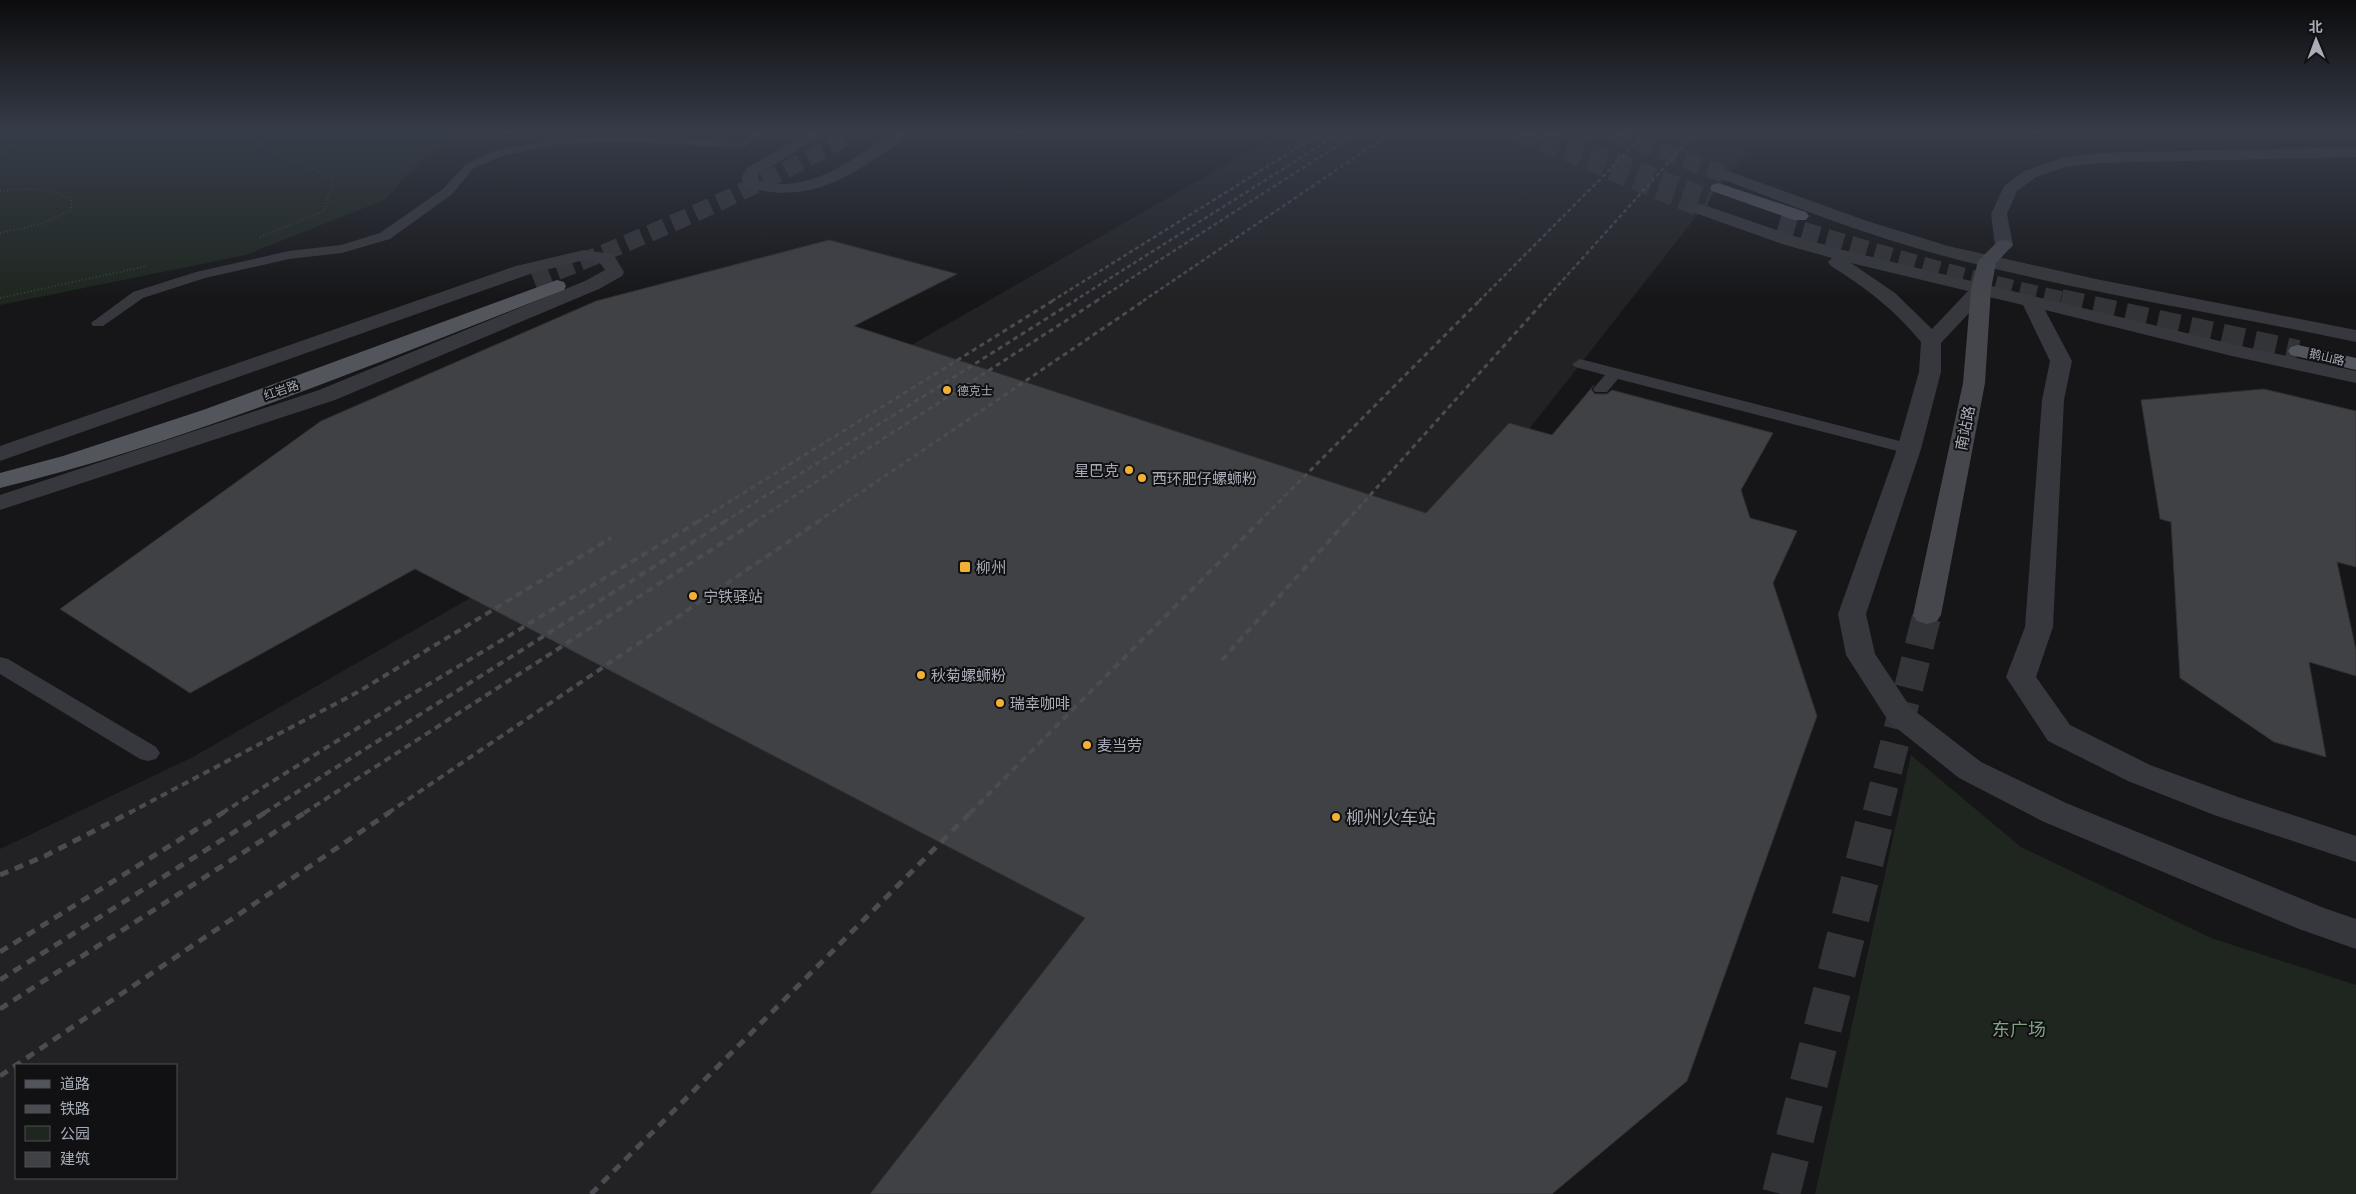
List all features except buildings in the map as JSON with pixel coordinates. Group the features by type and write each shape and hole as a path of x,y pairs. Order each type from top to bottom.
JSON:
{"main road":[{"path":"1714,193 1800,216"},
{"path":"1987,261 2004,245"},
{"name":"南站路","path":"1927,615 1974,383 1981,290 1987,261"},
{"name":"红岩路","path":"0,463 166,415 297,371 534,281"},
{"name":"红岩路","path":"0,481 140,438 309,380 557,286"},
{"name":"鹅山路","path":"2298,344 2356,349"},
{"name":"鹅山路","path":"2298,344 2356,364"}],"street":[{"path":"779,189 797,189"},
{"path":"2004,245 1999,214 2010,189"},
{"path":"1714,193 1868,280 1919,326 1931,342 1930,372 1908,450 1865,581 1852,614 1861,655 1900,715 1970,770 2054,812 2312,919 2356,934"},
{"path":"1714,193 1851,221 1940,250 2196,306 2298,344 2356,377"},
{"path":"1783,232 1981,290 2030,300 2232,350 2356,336"},
{"path":"0,454 523,270 584,256 607,258 615,272 592,285 327,395 0,503"},
{"path":"1931,342 1981,290"},
{"path":"2030,300 2061,361 2052,400 2039,627 2021,677 2059,733 2139,773 2226,806 2356,849"}],"lane":[{"path":"98,323 138,295 201,275 289,255 342,249 385,236 450,189"},
{"path":"1580,364 1908,450"},
{"path":"1601,389 1615,373"},
{"path":"0,664 148,753"}],"path":[{"path":"0,191 19,189"},
{"path":"0,233 41,224 71,210 71,199 58,192 31,189"},
{"path":"257,238 324,211 331,189"},
{"path":"0,298 156,264"}],"shaded area":[{"path":"1184,189 1718,189 929,1194 0,1194 0,849 193,757"}],"green space":[{"path":"0,189 395,189 384,200 246,255 0,305"},
{"name":"东广场","path":"1911,755 2021,847 2211,938 2356,985 2356,1194 1815,1194"}],"tunnel":[{"path":"534,281 697,213 747,189"},
{"path":"1652,189 1701,209"},
{"path":"1686,189 1710,198"},
{"path":"1779,223 1959,275 2067,301"},
{"path":"2061,300 2298,351"},
{"path":"1877,813 1927,615"},
{"path":"1781,1194 1877,812"}],"railway":[{"path":"1052,301 1232,189"},
{"path":"1074,301 1252,189"},
{"path":"1096,301 1270,189"},
{"path":"1143,301 1309,189"},
{"path":"1479,301 1591,189"},
{"path":"1544,301 1645,189"},
{"path":"697,522 1054,300"},
{"path":"724,522 1076,300"},
{"path":"754,522 1098,300"},
{"path":"817,522 1145,300"},
{"path":"1259,522 1480,300"},
{"path":"1346,522 1545,300"},
{"path":"222,813 396,704 699,521"},
{"path":"264,813 726,521"},
{"path":"304,813 756,521"},
{"path":"388,813 819,521"},
{"path":"970,813 1260,521"},
{"path":"1222,660 1347,521"},
{"path":"129,813 358,692 611,538"},
{"path":"0,875 45,856 131,812"},
{"path":"0,952 224,812"},
{"path":"0,980 266,812"},
{"path":"0,1009 306,812"},
{"path":"18,1064 390,812"},
{"path":"591,1194 971,812"},
{"path":"0,1076 15,1066"}],"place":[{"name":"德克士","path":"947,390"},
{"name":"星巴克","path":"1129,470"},
{"name":"西环肥仔螺蛳粉","path":"1142,478"},
{"name":"柳州","path":"965,567"},
{"name":"宁铁驿站","path":"693,596"},
{"name":"秋菊螺蛳粉","path":"921,675"},
{"name":"瑞幸咖啡","path":"1000,703"},
{"name":"麦当劳","path":"1087,745"},
{"name":"柳州火车站","path":"1336,817"}]}
